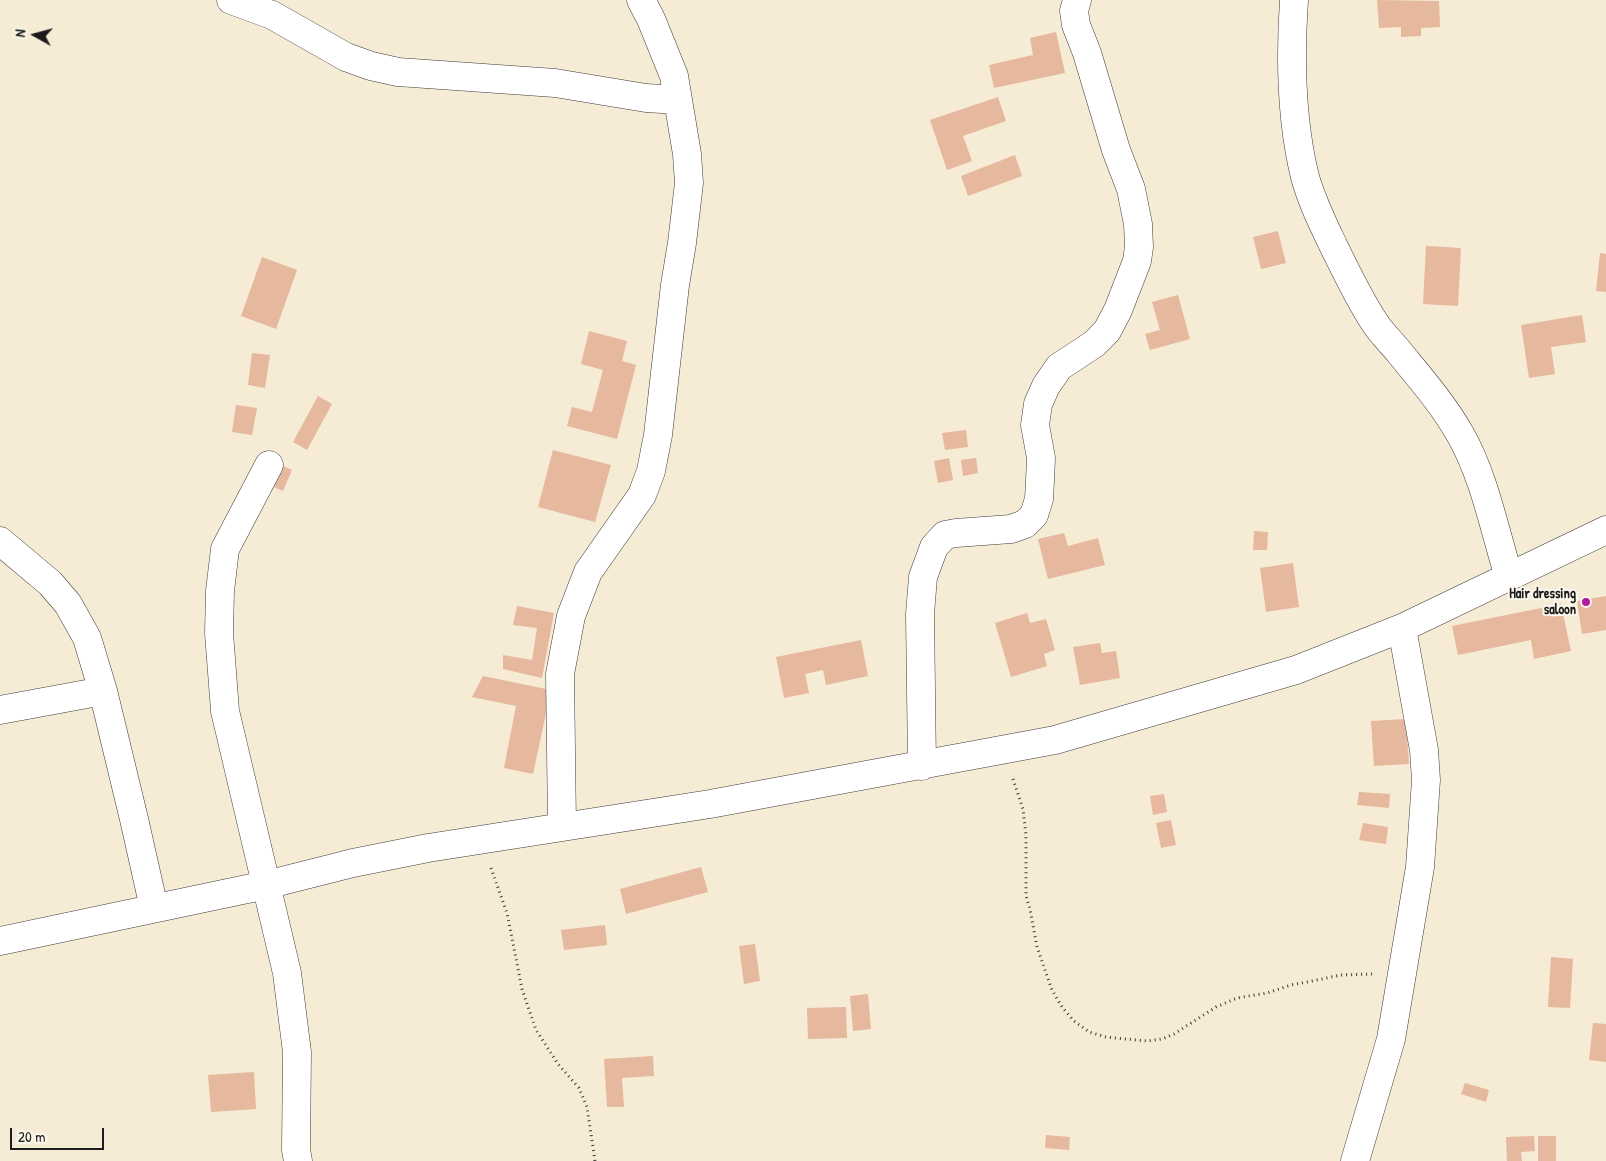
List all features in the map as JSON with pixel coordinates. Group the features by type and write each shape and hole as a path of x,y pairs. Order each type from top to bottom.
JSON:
{"street":[{"path":"562,826 560,674 571,616 588,572 642,495 651,471 658,435 689,183 687,154 674,76 651,19 641,0"},
{"path":"922,766 920,614 923,577 934,547 945,536 956,533 1011,529 1025,524 1034,515 1039,499 1041,458 1035,425 1038,404 1046,386 1059,367 1094,344 1107,331 1118,310 1137,261 1139,246 1138,224 1131,188 1116,150 1087,53 1076,25 1074,11 1077,0"},
{"path":"1293,0 1295,120 1300,154 1316,209 1346,271 1374,321 1437,398 1471,454 1509,577"},
{"path":"239,1 272,16 346,57 371,66 414,74 555,83 646,98 678,100"},
{"path":"269,465 225,549 220,591 219,625 225,711 287,973 297,1052 296,1150 298,1161"},
{"path":"0,941 266,885 372,859 428,848 720,802 1056,740 1296,670 1402,628 1606,530"},
{"path":"0,541 50,584 68,604 87,638 103,691 154,908"},
{"path":"1355,1161 1391,1039 1420,867 1426,780 1424,750 1402,628"},
{"path":"0,710 103,691"}],"path":[{"path":"1000,751 1013,779 1023,809 1026,835 1026,896 1037,947 1052,990 1062,1007 1074,1021 1089,1032 1126,1040 1147,1041 1162,1039 1174,1034 1216,1007 1237,998 1267,993 1291,985 1341,976 1402,975"},
{"path":"481,839 507,913 522,989 536,1030 558,1064 579,1088 587,1107 595,1161"}],"building":[{"path":"1377,0 1439,1 1440,27 1421,28 1421,36 1401,37 1401,27 1379,28"},
{"path":"1056,32 1065,73 994,88 989,65 1033,55 1030,38"},
{"path":"998,97 1006,121 963,136 972,161 947,170 930,120"},
{"path":"1015,155 1022,176 968,196 961,176"},
{"path":"1278,231 1286,263 1261,269 1253,237"},
{"path":"1426,246 1461,248 1458,306 1423,304"},
{"path":"1600,253 1606,254 1606,292 1596,291"},
{"path":"262,257 297,270 276,329 241,316"},
{"path":"1178,295 1190,339 1150,350 1145,334 1160,330 1152,302"},
{"path":"1582,315 1586,342 1551,347 1555,374 1529,378 1521,325"},
{"path":"589,331 627,341 622,361 636,365 617,439 567,426 572,407 592,412 603,370 581,364"},
{"path":"252,353 270,355 265,388 248,385"},
{"path":"318,396 332,404 307,450 293,442"},
{"path":"236,405 257,408 252,435 232,432"},
{"path":"966,430 968,447 945,450 942,433"},
{"path":"553,450 611,465 595,522 538,507"},
{"path":"949,458 953,480 938,483 934,461"},
{"path":"976,458 978,473 963,476 961,460"},
{"path":"274,462 292,470 283,491 265,483"},
{"path":"1254,531 1268,532 1267,550 1253,550"},
{"path":"1064,533 1068,546 1098,538 1105,565 1048,579 1038,539"},
{"path":"1293,563 1299,607 1266,612 1260,568"},
{"path":"1606,596 1606,630 1582,634 1577,601"},
{"path":"1561,604 1571,651 1534,659 1531,640 1458,655 1452,626"},
{"path":"517,606 554,613 542,678 503,669 503,655 532,660 537,628 513,625"},
{"path":"1027,613 1030,623 1046,619 1055,650 1044,654 1047,666 1011,677 995,623"},
{"path":"861,640 868,676 826,685 823,670 805,674 809,693 784,698 776,657"},
{"path":"1100,643 1102,653 1116,651 1120,678 1080,685 1073,647"},
{"path":"483,676 551,690 533,774 504,768 516,706 472,697"},
{"path":"1406,719 1409,764 1374,766 1371,721"},
{"path":"1359,792 1390,794 1389,808 1357,805"},
{"path":"1164,794 1167,812 1153,815 1150,796"},
{"path":"1171,820 1176,845 1161,848 1156,823"},
{"path":"1363,823 1388,827 1386,844 1359,840"},
{"path":"701,867 708,892 626,914 620,889"},
{"path":"605,925 607,945 564,950 561,930"},
{"path":"755,944 760,981 744,984 739,946"},
{"path":"1551,957 1573,959 1570,1008 1548,1007"},
{"path":"868,994 871,1029 853,1031 850,996"},
{"path":"846,1007 847,1038 808,1039 807,1008"},
{"path":"1593,1023 1606,1024 1606,1062 1589,1060"},
{"path":"653,1056 654,1076 622,1078 624,1107 607,1107 604,1059"},
{"path":"254,1072 256,1109 211,1112 208,1075"},
{"path":"1465,1083 1489,1090 1486,1102 1461,1094"},
{"path":"1046,1135 1070,1137 1069,1150 1045,1148"},
{"path":"1534,1136 1535,1151 1521,1152 1522,1161 1507,1161 1506,1137"},
{"path":"1538,1136 1556,1136 1556,1161 1538,1161"}],"place":[{"name":"Hair dressing saloon","path":"1586,602"}]}
